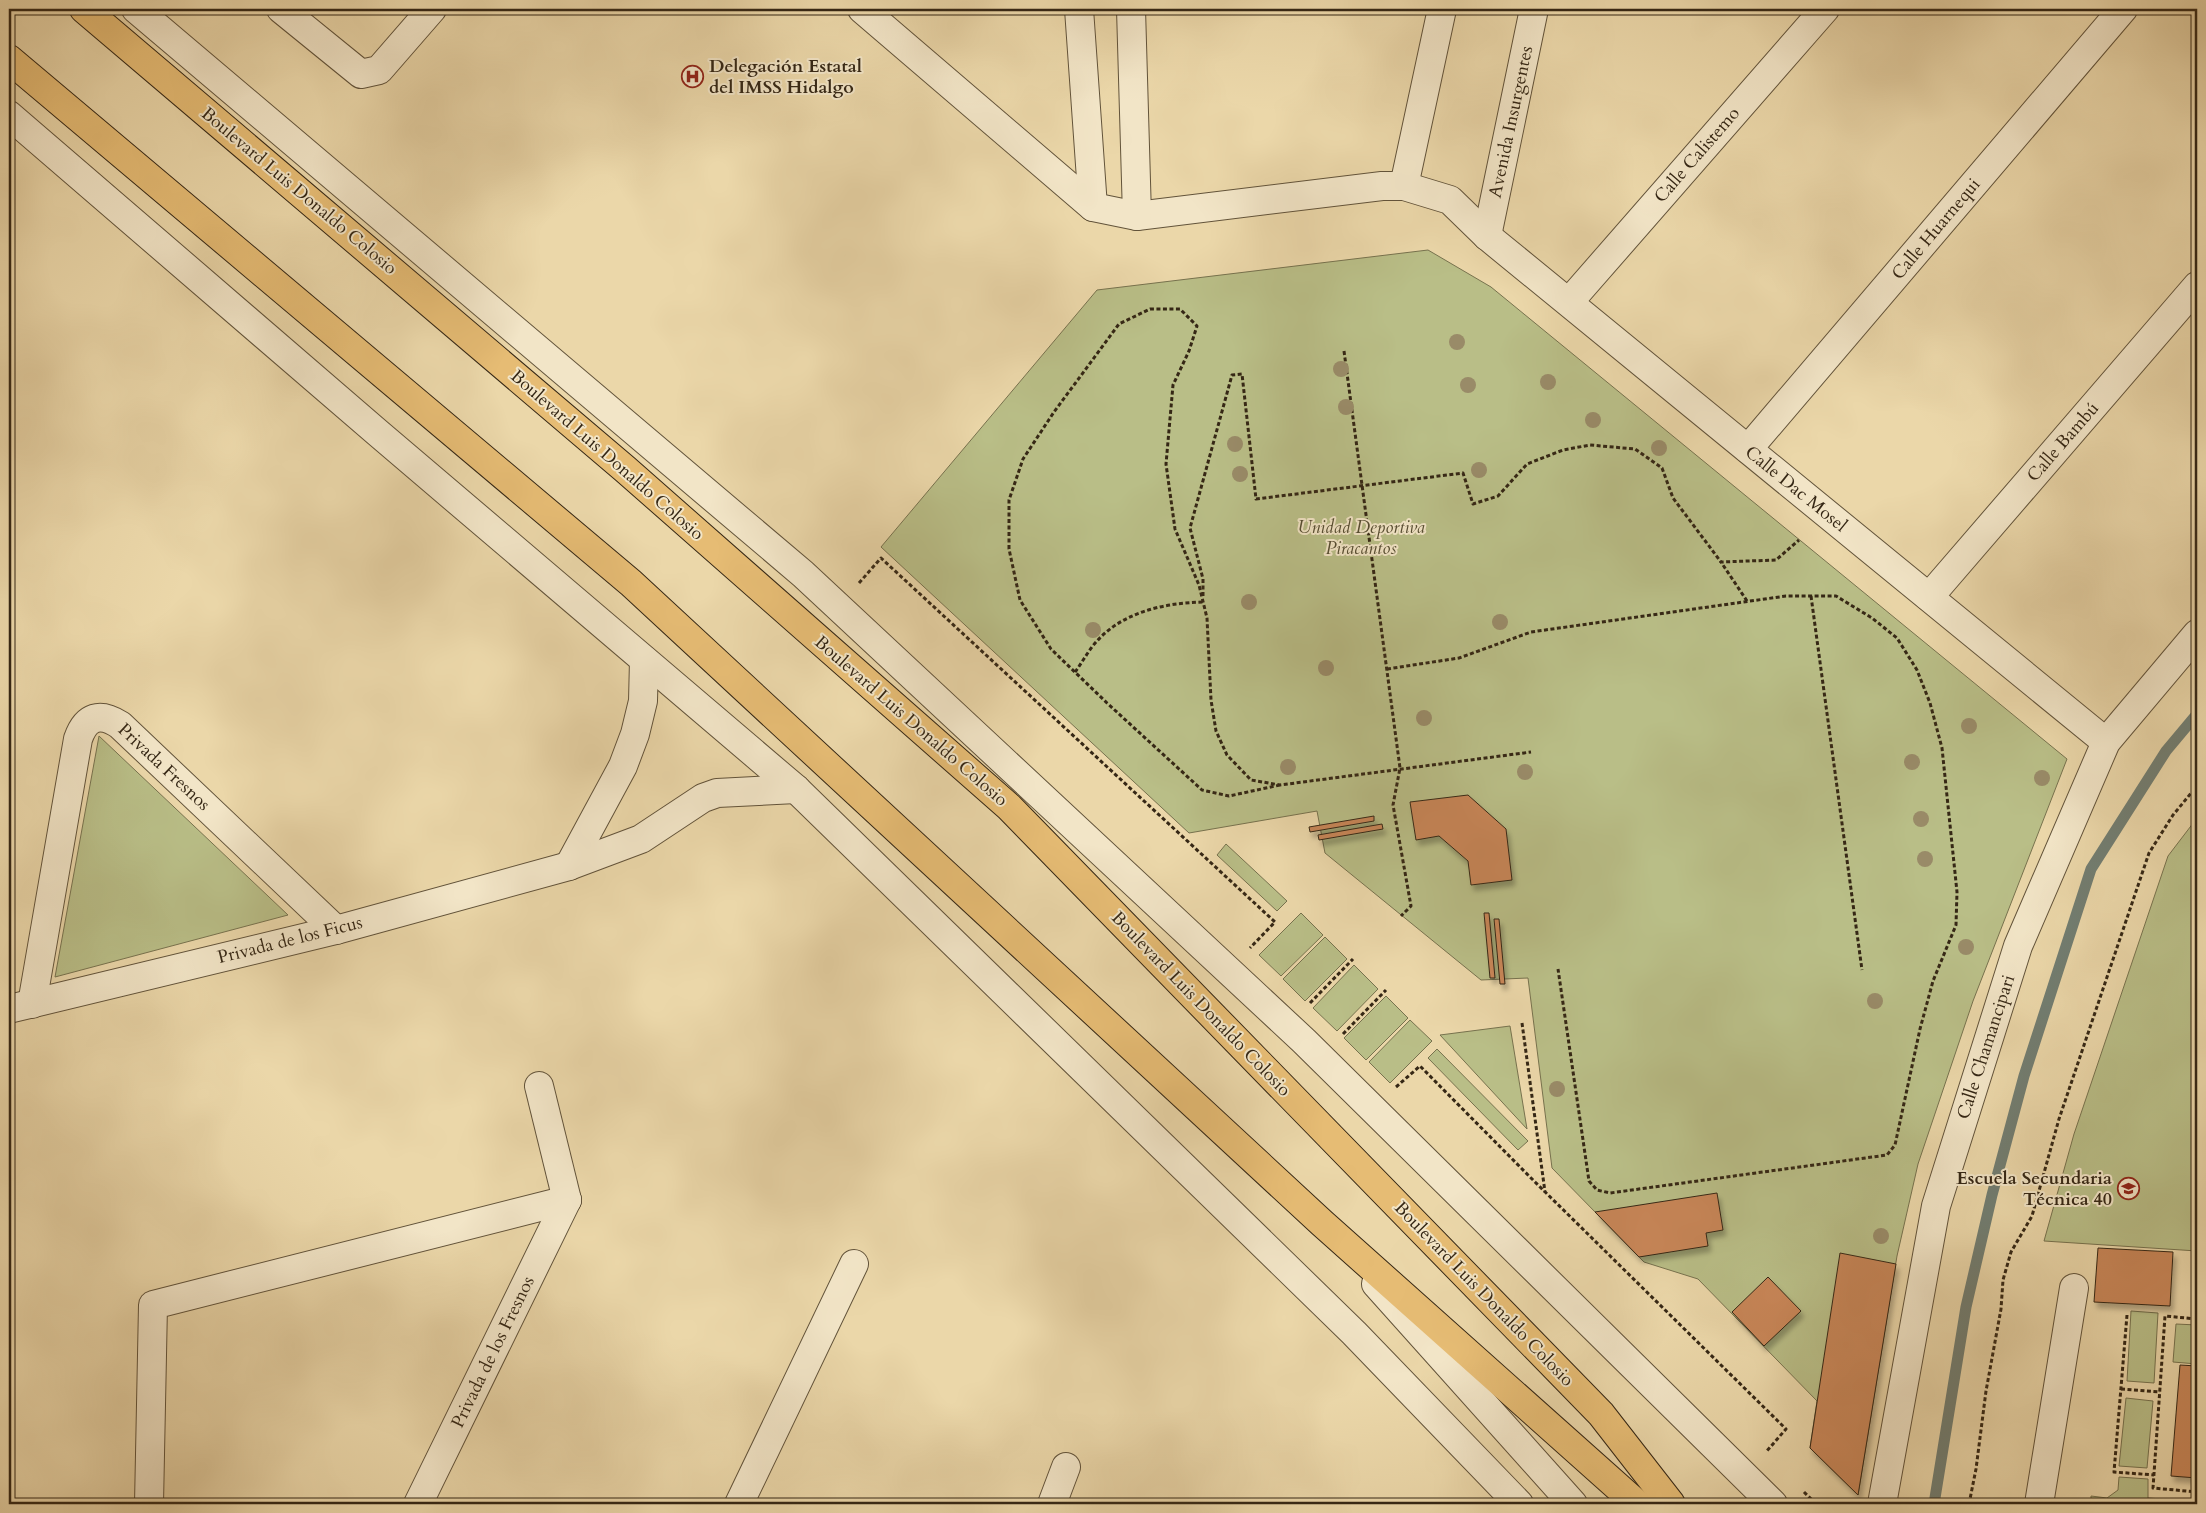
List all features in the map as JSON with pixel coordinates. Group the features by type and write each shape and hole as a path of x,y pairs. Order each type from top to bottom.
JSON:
{"main road":[{"name":"Boulevard Luis Donaldo Colosio","path":"84,9 625,469 1009,807 1601,1414 1670,1504"},
{"path":"10,68 631,583 1322,1223 1637,1504"}],"street":[{"path":"136,9 803,574 1304,1041 1774,1504"},
{"path":"281,9 361,74 379,70 432,9"},
{"path":"862,9 1093,207"},
{"path":"1079,9 1093,207"},
{"path":"1131,9 1137,216"},
{"path":"1404,186 1442,9"},
{"name":"Avenida Insurgentes","path":"1487,236 1534,9"},
{"name":"Calle Calistemo","path":"1569,302 1825,9"},
{"name":"Calle Huarnequi","path":"1748,449 2124,9"},
{"path":"9,115 378,433 796,789 1354,1333 1519,1504"},
{"name":"Calle Dac Mosel","path":"1093,207 1137,216 1382,186 1404,186 1450,200 1487,236 2106,742"},
{"name":"Calle Bambú","path":"1929,598 2197,286"},
{"name":"Calle Chamancipari","path":"1882,1504 1936,1206 2018,946 2106,742 2197,634"},
{"path":"569,866 623,766 636,734 643,701 644,660"},
{"name":"Privada Fresnos","path":"20,1007 78,738 82,726 95,718 108,717 120,725 336,930"},
{"name":"Privada de los Ficus","path":"20,1007 336,930 569,866 641,839 703,798 717,793 796,789"},
{"path":"149,1504 153,1305 567,1200 539,1086"},
{"name":"Privada de los Fresnos","path":"418,1504 567,1200"},
{"path":"1322,1223 1573,1504"},
{"path":"739,1504 854,1264"},
{"path":"2039,1504 2074,1288"},
{"path":"1052,1504 1066,1467"}],"path":[{"path":"1280,785 1251,780 1227,755 1216,731 1211,700 1207,618 1199,585 1176,529 1166,464 1173,385 1189,351 1197,326 1180,309 1150,309 1119,324 1054,412 1023,459 1010,500 1010,549 1020,600 1051,648 1202,790 1230,796 1280,785 1531,752"},
{"path":"1344,351 1400,768 1393,805 1411,906 1401,916"},
{"path":"1203,602 1203,579 1190,528 1232,375 1242,374 1256,499 1463,473 1473,504 1498,496 1527,464 1563,450 1590,445 1635,449 1662,468 1673,498 1721,562 1747,602"},
{"path":"1799,533 1799,540"},
{"path":"1721,562 1776,560 1799,540 1806,539"},
{"path":"854,588 881,558 1276,922 1245,953"},
{"path":"1387,669 1459,658 1531,632 1786,596 1836,596 1872,618 1897,638 1917,670 1930,703 1942,748 1957,892 1956,925 1933,981 1920,1029 1895,1146 1887,1154 1610,1193 1597,1190 1589,1181 1558,969"},
{"path":"1811,596 1862,970"},
{"path":"1075,672 1093,645 1123,619 1154,608 1203,602"},
{"path":"1969,1504 1976,1469 1986,1390 2001,1309 2003,1280 2011,1252 2032,1216 2059,1119 2149,853 2173,815 2197,786"},
{"path":"1309,1004 1353,959"},
{"path":"1342,1036 1386,990"},
{"path":"1522,1023 1546,1192"},
{"path":"1394,1089 1420,1066 1786,1429 1766,1453 1772,1460"},
{"path":"2127,1314 2114,1472 2154,1475"},
{"path":"2197,1318 2165,1316 2153,1488 2197,1492"},
{"path":"2120,1389 2160,1392"},
{"path":"1803,1492 1816,1504"}],"green space":[{"name":"Unidad Deportiva Piracantos","path":"1428,250 1491,287 2067,759 1973,1001 1918,1164 1897,1256 1858,1495 1810,1448 1817,1401 1698,1279 1644,1262 1552,1168 1528,978 1481,980 1325,853 1317,811 1189,833 881,547 1097,290"},
{"path":"99,736 288,915 55,977"},
{"path":"2197,818 2197,1251 2044,1241 2074,1134 2168,856"},
{"path":"1226,844 1287,901 1277,911 1217,855"},
{"path":"1301,913 1323,935 1281,976 1259,955"},
{"path":"1325,937 1347,959 1305,1001 1283,979"},
{"path":"1354,965 1378,989 1337,1031 1313,1008"},
{"path":"1386,996 1408,1018 1366,1060 1344,1038"},
{"path":"1410,1020 1432,1041 1390,1083 1369,1062"},
{"path":"1510,1026 1527,1129 1440,1035"},
{"path":"1437,1049 1528,1141 1518,1150 1428,1058"},
{"path":"2131,1311 2158,1313 2154,1383 2127,1381"},
{"path":"2176,1324 2197,1325 2197,1364 2173,1362"},
{"path":"2126,1398 2153,1401 2147,1468 2119,1466"},
{"path":"2119,1477 2148,1479 2148,1498 2177,1500 2177,1504 2091,1504 2091,1496 2107,1498 2118,1490"}],"building":[{"path":"1468,795 1506,829 1512,880 1471,885 1468,861 1439,836 1416,840 1410,802"},
{"path":"1374,816 1374,821 1310,832 1309,827"},
{"path":"1382,824 1383,829 1319,840 1318,835"},
{"path":"1484,913 1489,913 1495,978 1490,978"},
{"path":"1494,919 1499,919 1505,984 1500,984"},
{"path":"1717,1193 1723,1230 1706,1233 1708,1246 1639,1257 1595,1212"},
{"path":"2098,1248 2173,1252 2170,1306 2094,1302"},
{"path":"1840,1253 1896,1264 1858,1495 1810,1448"},
{"path":"2196,1253 2197,1308 2193,1308"},
{"path":"1768,1277 1801,1311 1764,1346 1732,1312"},
{"path":"2180,1365 2197,1366 2197,1478 2171,1476"}],"waterway":[{"path":"1934,1504 1966,1307 1992,1195 2024,1076 2091,869 2166,751 2197,714"}],"place":[{"name":"Delegación Estatal del IMSS Hidalgo","path":"693,76"},
{"name":"Escuela Secundaria Técnica 40","path":"2128,1188"}]}
